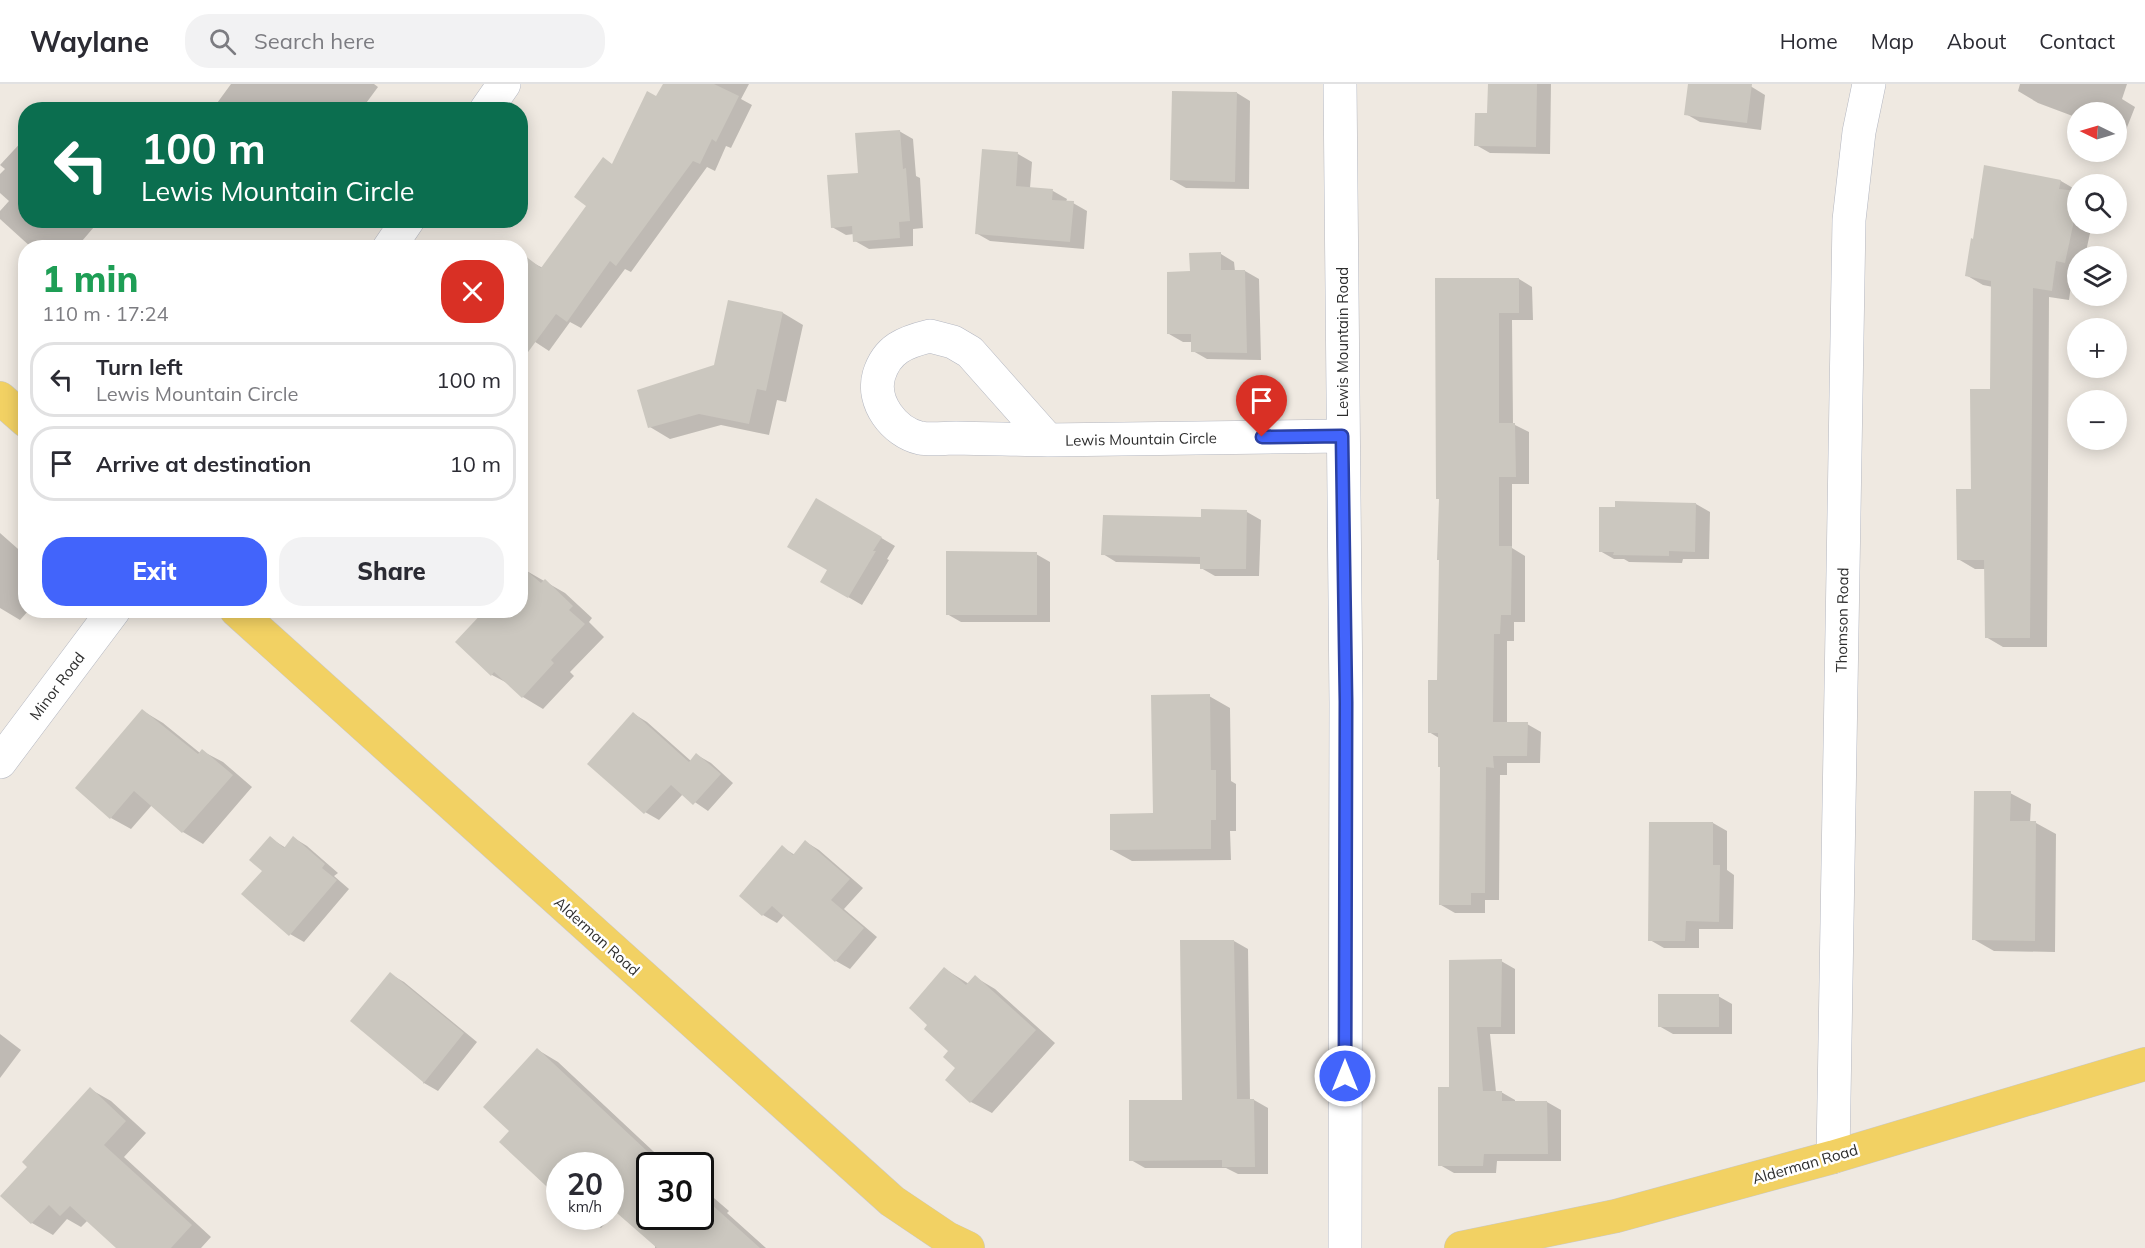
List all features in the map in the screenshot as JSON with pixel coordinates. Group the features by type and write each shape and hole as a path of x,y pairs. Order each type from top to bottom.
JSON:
{"main road":[{"path":"0,398 18,414"},
{"name":"Alderman Road","path":"245,618 892,1202 947,1238 968,1248"},
{"name":"Alderman Road","path":"1461,1248 1617,1216 1833,1157 2145,1064"}],"street":[{"path":"492,102 504,84"},
{"name":"Lewis Mountain Road","path":"1340,84 1346,702 1345,1248"},
{"name":"Thomson Road","path":"1833,1157 1849,220 1859,132 1869,84"},
{"name":"Lewis Mountain Circle","path":"1048,440 970,352 953,342 930,336 906,342 888,357 878,377 879,400 889,419 899,429 919,438 1048,440 1342,436"},
{"name":"Minor Road","path":"0,762 108,618"}],"building":[{"path":"663,84 714,84 739,96 716,142 712,139 700,164 693,161 616,266 610,261 567,322 556,314 528,352 528,258 541,268 586,206 574,197 603,157 612,164 647,91 656,96"},
{"path":"1488,84 1537,84 1536,147 1474,146 1475,113 1487,113"},
{"path":"1688,84 1752,84 1747,123 1684,115"},
{"path":"1172,91 1237,92 1235,182 1170,180"},
{"path":"900,130 903,169 906,168 910,221 899,222 900,238 853,242 852,226 831,228 827,175 858,173 855,133"},
{"path":"982,149 1018,152 1016,186 1053,189 1052,200 1074,201 1070,242 975,234"},
{"path":"1984,165 2061,180 2059,189 2067,190 2067,234 2071,234 2065,263 2056,261 2052,291 2033,288 2030,638 1985,638 1984,560 1957,560 1956,489 1971,489 1970,389 1990,389 1991,281 1965,276 1971,238 1973,239"},
{"path":"1221,252 1221,270 1245,270 1247,353 1191,352 1191,334 1167,334 1167,272 1190,271 1189,253"},
{"path":"1435,278 1519,278 1519,313 1499,313 1499,423 1515,423 1516,477 1499,477 1499,546 1512,546 1511,615 1501,615 1500,634 1494,634 1493,722 1528,722 1527,756 1493,756 1494,768 1486,767 1485,893 1471,893 1471,905 1439,905 1440,767 1438,767 1438,733 1428,733 1428,680 1437,680 1439,560 1437,560 1439,499 1436,499"},
{"path":"728,300 783,312 766,391 757,389 749,424 699,414 648,428 637,390 714,365"},
{"path":"816,498 882,537 848,598 820,582 827,570 787,547"},
{"path":"1615,501 1696,503 1695,552 1669,551 1669,556 1613,555 1614,552 1599,552 1599,507 1615,507"},
{"path":"1201,509 1247,510 1246,569 1200,569 1200,557 1101,555 1103,515 1201,517"},
{"path":"946,551 1037,552 1037,615 946,615"},
{"path":"528,572 541,583 545,579 573,606 569,610 585,624 551,660 554,663 522,698 494,672 491,676 455,642 478,618 528,618"},
{"path":"1210,694 1211,770 1216,770 1216,820 1211,820 1211,849 1110,850 1110,814 1153,813 1151,695"},
{"path":"142,709 198,754 202,749 233,775 182,833 134,791 110,819 75,788"},
{"path":"633,712 689,762 696,753 721,774 693,805 671,785 644,814 587,764"},
{"path":"1974,791 2011,791 2010,821 2036,821 2035,941 1972,940"},
{"path":"1649,822 1713,822 1713,865 1720,865 1719,922 1686,921 1685,941 1648,941"},
{"path":"270,836 284,848 293,836 325,864 322,868 337,880 289,936 241,894 262,871 249,860"},
{"path":"805,840 850,879 831,900 864,928 835,962 772,906 762,916 739,896 782,845 793,855"},
{"path":"1180,940 1234,940 1237,1099 1254,1099 1255,1167 1222,1167 1222,1160 1129,1161 1129,1100 1182,1100"},
{"path":"1502,959 1501,1027 1477,1027 1483,1091 1502,1091 1502,1101 1547,1101 1548,1154 1484,1154 1483,1166 1438,1166 1438,1087 1449,1087 1449,960"},
{"path":"944,967 966,985 975,975 1036,1030 970,1103 945,1080 955,1068 943,1057 948,1051 924,1029 927,1025 909,1008"},
{"path":"390,972 464,1033 423,1084 350,1021"},
{"path":"1658,994 1719,994 1719,1027 1658,1027"},
{"path":"537,1048 648,1152 636,1152 636,1230 624,1219 624,1152 546,1152 546,1186 499,1142 509,1131 483,1107"},
{"path":"90,1087 126,1121 104,1145 192,1225 171,1248 116,1248 70,1206 60,1216 49,1205 31,1224 0,1196 27,1167 22,1162"},
{"path":"714,1207 760,1248 657,1248 636,1230 714,1230"}],"route":[{"path":"1262,437 1342,436 1346,702 1345,1076"}]}
